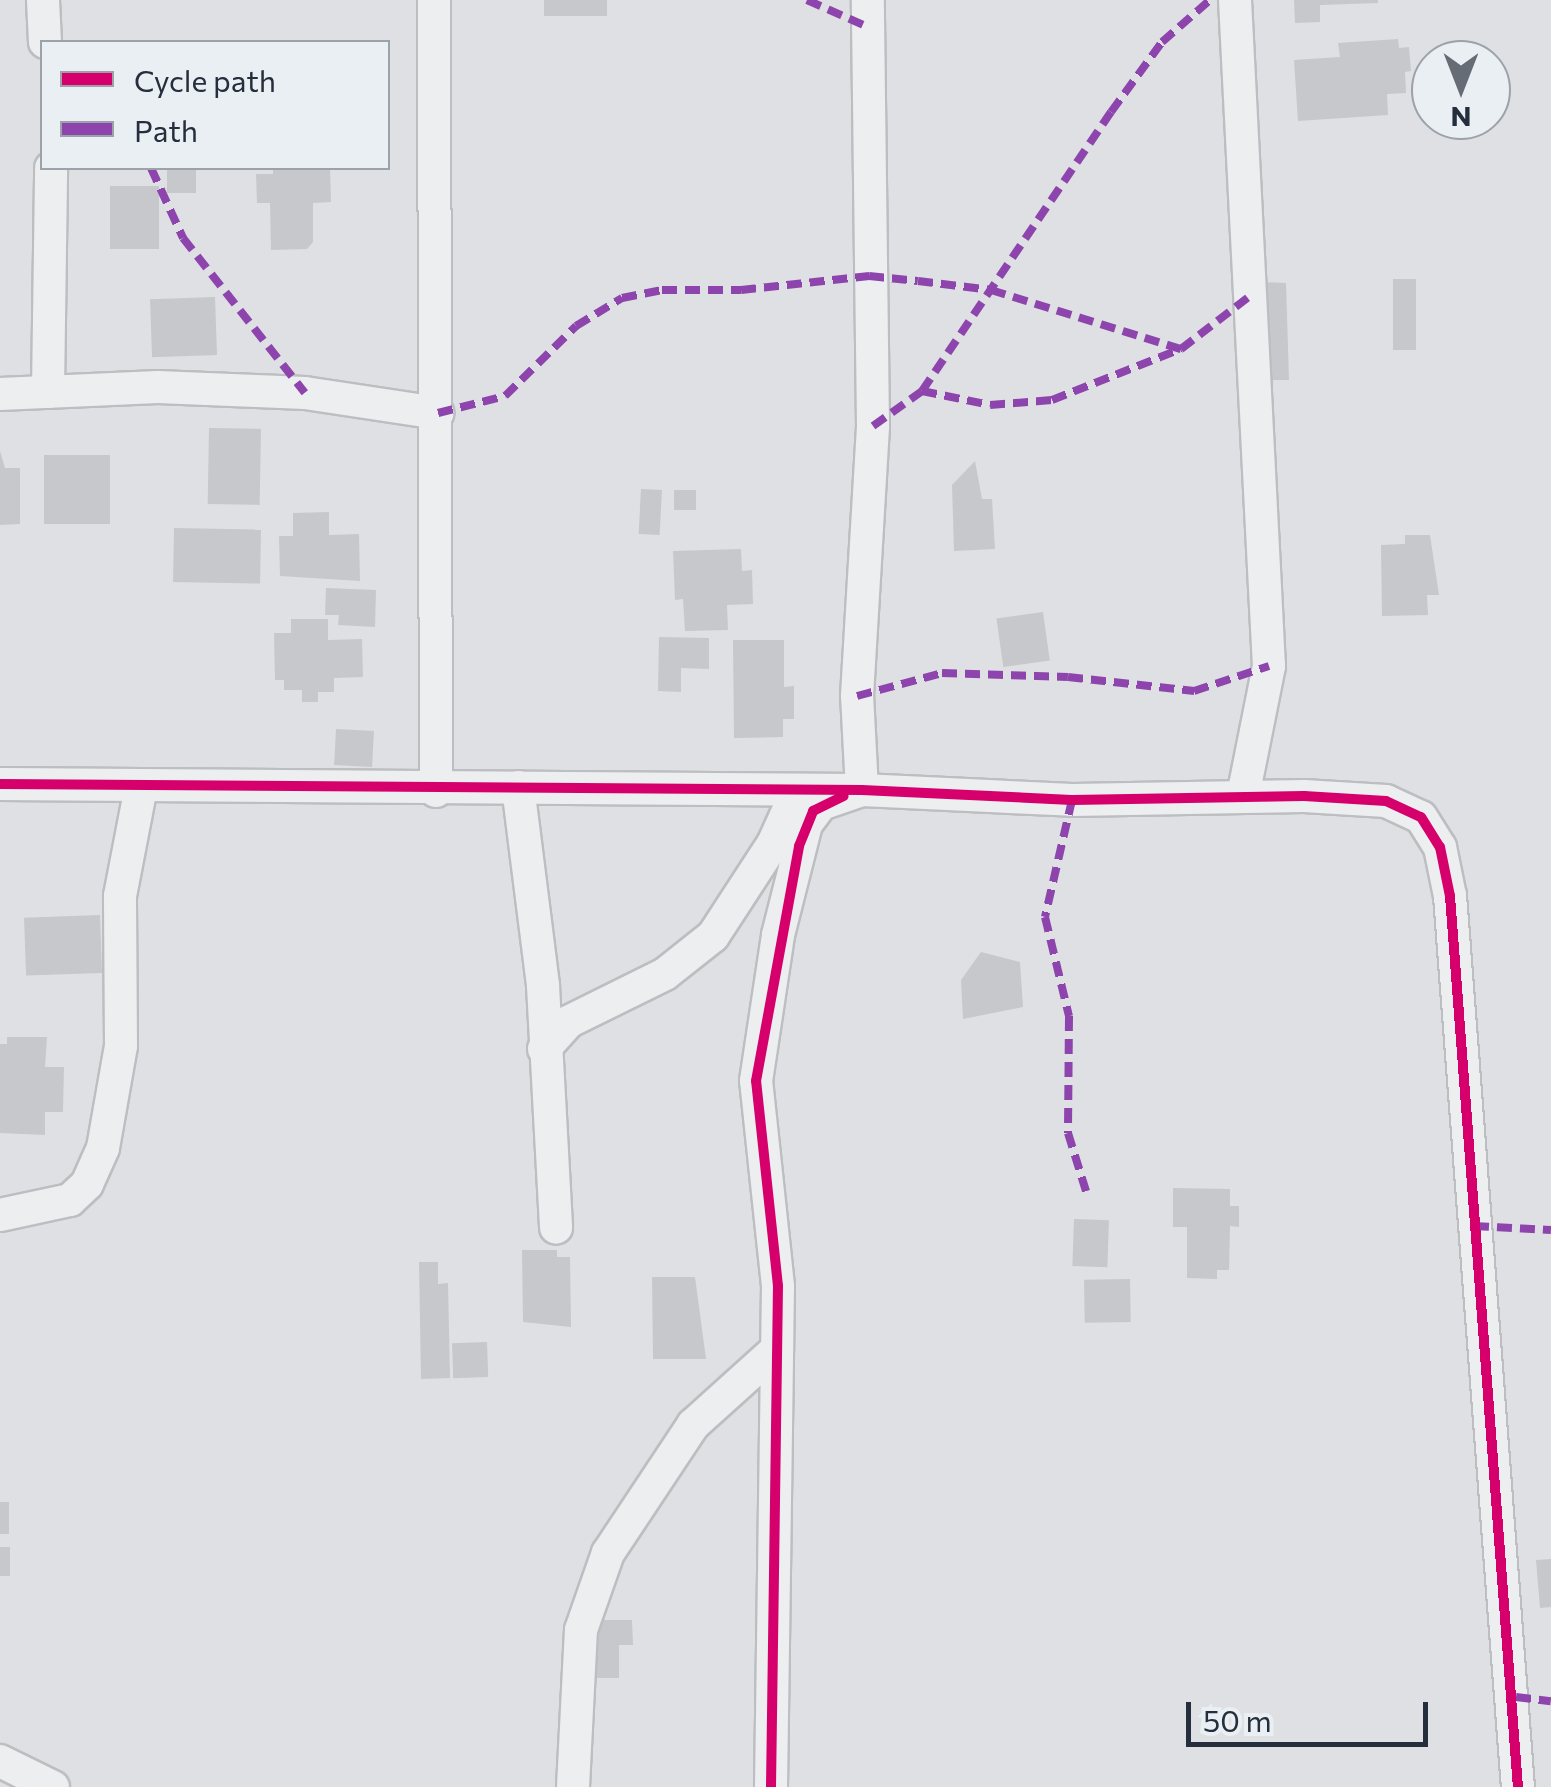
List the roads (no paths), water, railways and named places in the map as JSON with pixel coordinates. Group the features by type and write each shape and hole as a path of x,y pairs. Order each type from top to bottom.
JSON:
{"street":[{"path":"43,0 46,40"},
{"path":"434,0 436,792"},
{"path":"862,790 857,696 873,426 868,0"},
{"path":"1235,0 1269,666 1244,796"},
{"path":"48,392 51,170"},
{"path":"0,394 158,387 306,393 438,413"},
{"path":"0,784 436,792 518,786 796,793 862,790 1072,800 1244,796 1386,801 1421,817 1440,848 1472,1130 1518,1787"},
{"path":"0,1215 70,1200 87,1184 103,1148 121,1046 120,896 140,786"},
{"path":"518,786 544,1049 556,1228"},
{"path":"771,1787 778,1286 756,1114 761,1041 806,824 821,804 862,790"},
{"path":"544,1049 568,1022 665,974 713,936 773,844 796,793"},
{"path":"573,1787 581,1630 608,1553 693,1425 777,1350"},
{"path":"0,1761 52,1787"}]}
